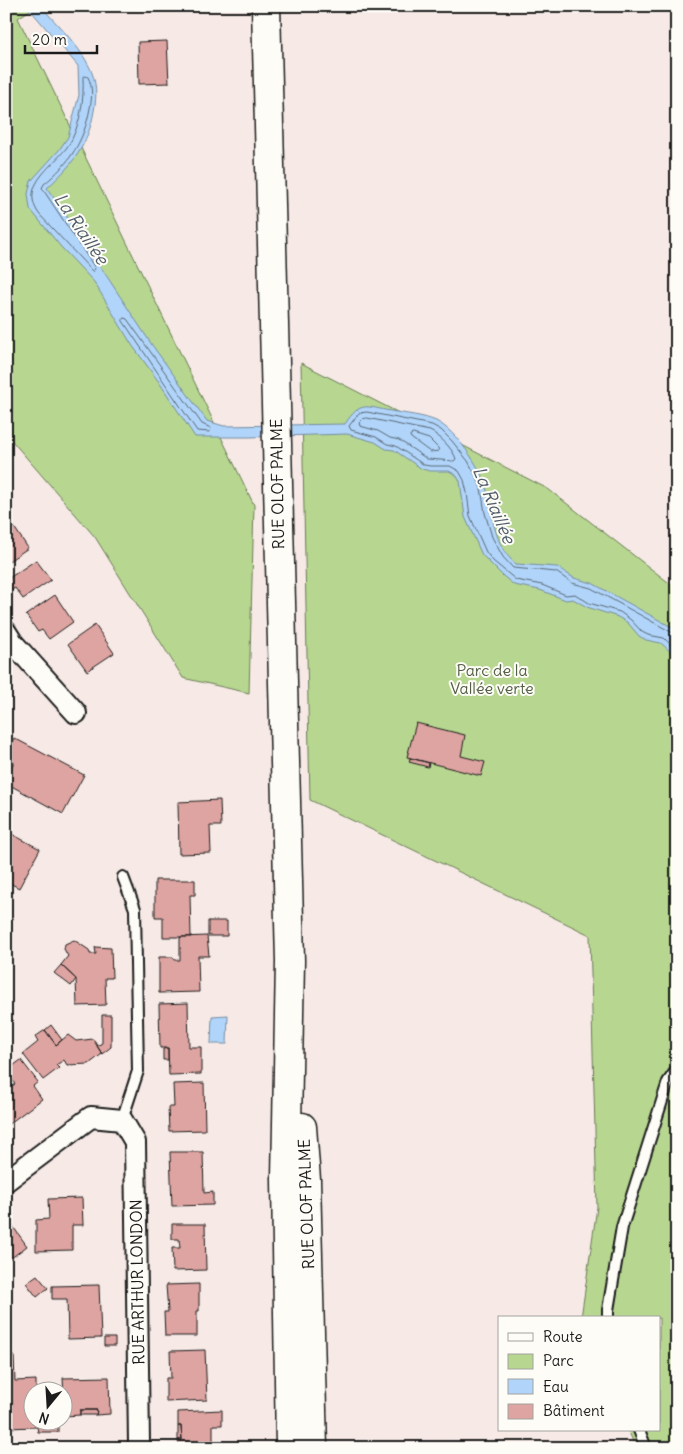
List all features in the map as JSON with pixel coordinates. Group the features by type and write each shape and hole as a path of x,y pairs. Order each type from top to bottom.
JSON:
{"main road":[{"name":"RUE OLOF PALME","path":"266,6 290,962 286,1179 290,1448"},
{"name":"RUE OLOF PALME","path":"290,962 306,1180 313,1448"}],"street":[{"path":"8,641 76,713"},
{"path":"6,1181 91,1117 122,1120"},
{"name":"RUE ARTHUR LONDON","path":"122,1120 134,1142 139,1443 137,1448"}],"lane":[{"path":"122,1120 138,1070 135,910 123,877"},
{"path":"608,1316 622,1227 668,1082 677,1069"},
{"path":"640,1432 646,1448"}],"green space":[{"path":"6,6 36,6 18,18 254,505 249,693 183,678 95,537 6,434"},
{"name":"Parc de la Vallée verte","path":"301,363 548,489 677,589 677,1448 636,1448 629,1432 660,1432 660,1316 581,1316 597,1207 590,935 310,800"}],"water":[{"path":"27,6 41,6 73,42 89,66 96,88 95,105 88,135 78,154 47,188 152,345 207,421 224,426 345,424 355,411 360,408 370,407 436,421 451,432 459,441 479,470 486,487 498,539 508,557 516,564 557,567 574,578 592,583 677,630 677,660 661,643 646,640 639,636 628,623 618,617 587,607 573,599 566,600 540,590 514,585 503,576 482,555 465,517 460,481 456,475 449,471 422,469 394,450 386,449 375,442 347,434 195,437 132,345 94,282 61,247 30,209 28,194 31,181 68,137 79,95 78,66"},
{"path":"228,1015 227,1044 211,1044 212,1016"}],"building":[{"path":"167,41 169,83 139,84 138,42"},
{"path":"14,527 28,548 6,563 6,532"},
{"path":"36,560 51,580 23,599 15,588 10,591 6,585 6,580"},
{"path":"55,595 73,622 49,639 42,630 38,632 26,615"},
{"path":"95,625 114,653 87,671 68,644"},
{"path":"416,723 465,735 461,756 485,762 481,776 407,757"},
{"path":"14,738 84,775 63,814 6,783 6,777 14,762 6,758 6,752"},
{"path":"410,758 429,763 428,767 409,762"},
{"path":"220,800 221,826 210,826 211,853 179,854 178,802"},
{"path":"6,831 40,849 19,888 6,881"},
{"path":"155,880 195,880 195,895 190,895 191,937 163,937 163,917 155,917"},
{"path":"208,921 227,921 227,936 208,936"},
{"path":"207,936 209,956 198,956 199,992 159,993 159,957 173,957 175,960 180,960 180,937"},
{"path":"74,940 89,950 90,954 96,954 95,947 111,948 112,978 105,978 106,1005 77,1006 76,979 61,965 68,956 64,949 65,944"},
{"path":"61,965 76,979 71,986 54,973"},
{"path":"188,1003 189,1047 201,1047 201,1074 169,1075 168,1048 160,1048 159,1004"},
{"path":"102,1015 111,1015 111,1047 102,1054 97,1046 102,1043"},
{"path":"51,1025 62,1040 56,1045 45,1030"},
{"path":"45,1030 56,1045 68,1035 76,1041 93,1039 102,1054 89,1064 67,1065 64,1060 56,1065 59,1068 43,1080 23,1054 38,1042 35,1037"},
{"path":"168,1048 168,1060 163,1060 163,1049"},
{"path":"21,1060 38,1082 33,1086 42,1099 6,1126 6,1090 15,1084 6,1071"},
{"path":"204,1083 205,1130 169,1131 168,1107 174,1107 173,1084"},
{"path":"170,1152 203,1152 204,1193 213,1192 213,1205 172,1206"},
{"path":"82,1198 83,1225 72,1225 72,1250 36,1251 36,1220 49,1219 48,1199"},
{"path":"9,1221 27,1246 6,1262 6,1223"},
{"path":"172,1224 205,1224 206,1270 173,1271 172,1248 180,1248 179,1239 172,1239"},
{"path":"37,1275 48,1288 37,1297 26,1283"},
{"path":"199,1284 197,1336 165,1336 164,1312 168,1312 166,1285"},
{"path":"99,1285 101,1338 68,1339 67,1299 52,1299 52,1286"},
{"path":"104,1338 115,1338 115,1346 104,1346"},
{"path":"205,1350 207,1400 166,1402 166,1378 171,1378 170,1351"},
{"path":"6,1356 14,1356 15,1381 36,1380 36,1382 22,1382 22,1427 6,1428"},
{"path":"109,1377 110,1414 96,1415 97,1410 80,1410 80,1415 72,1416 72,1382 63,1382 63,1378"},
{"path":"80,1410 97,1410 96,1415 80,1415"},
{"path":"222,1410 222,1425 213,1425 213,1448 179,1448 178,1440 182,1440 181,1426 178,1426 178,1412"},
{"path":"178,1426 181,1426 182,1440 178,1440"}],"water label":[{"name":"La Riaillée","path":"81,229"},
{"name":"La Riaillée","path":"494,505"}]}
